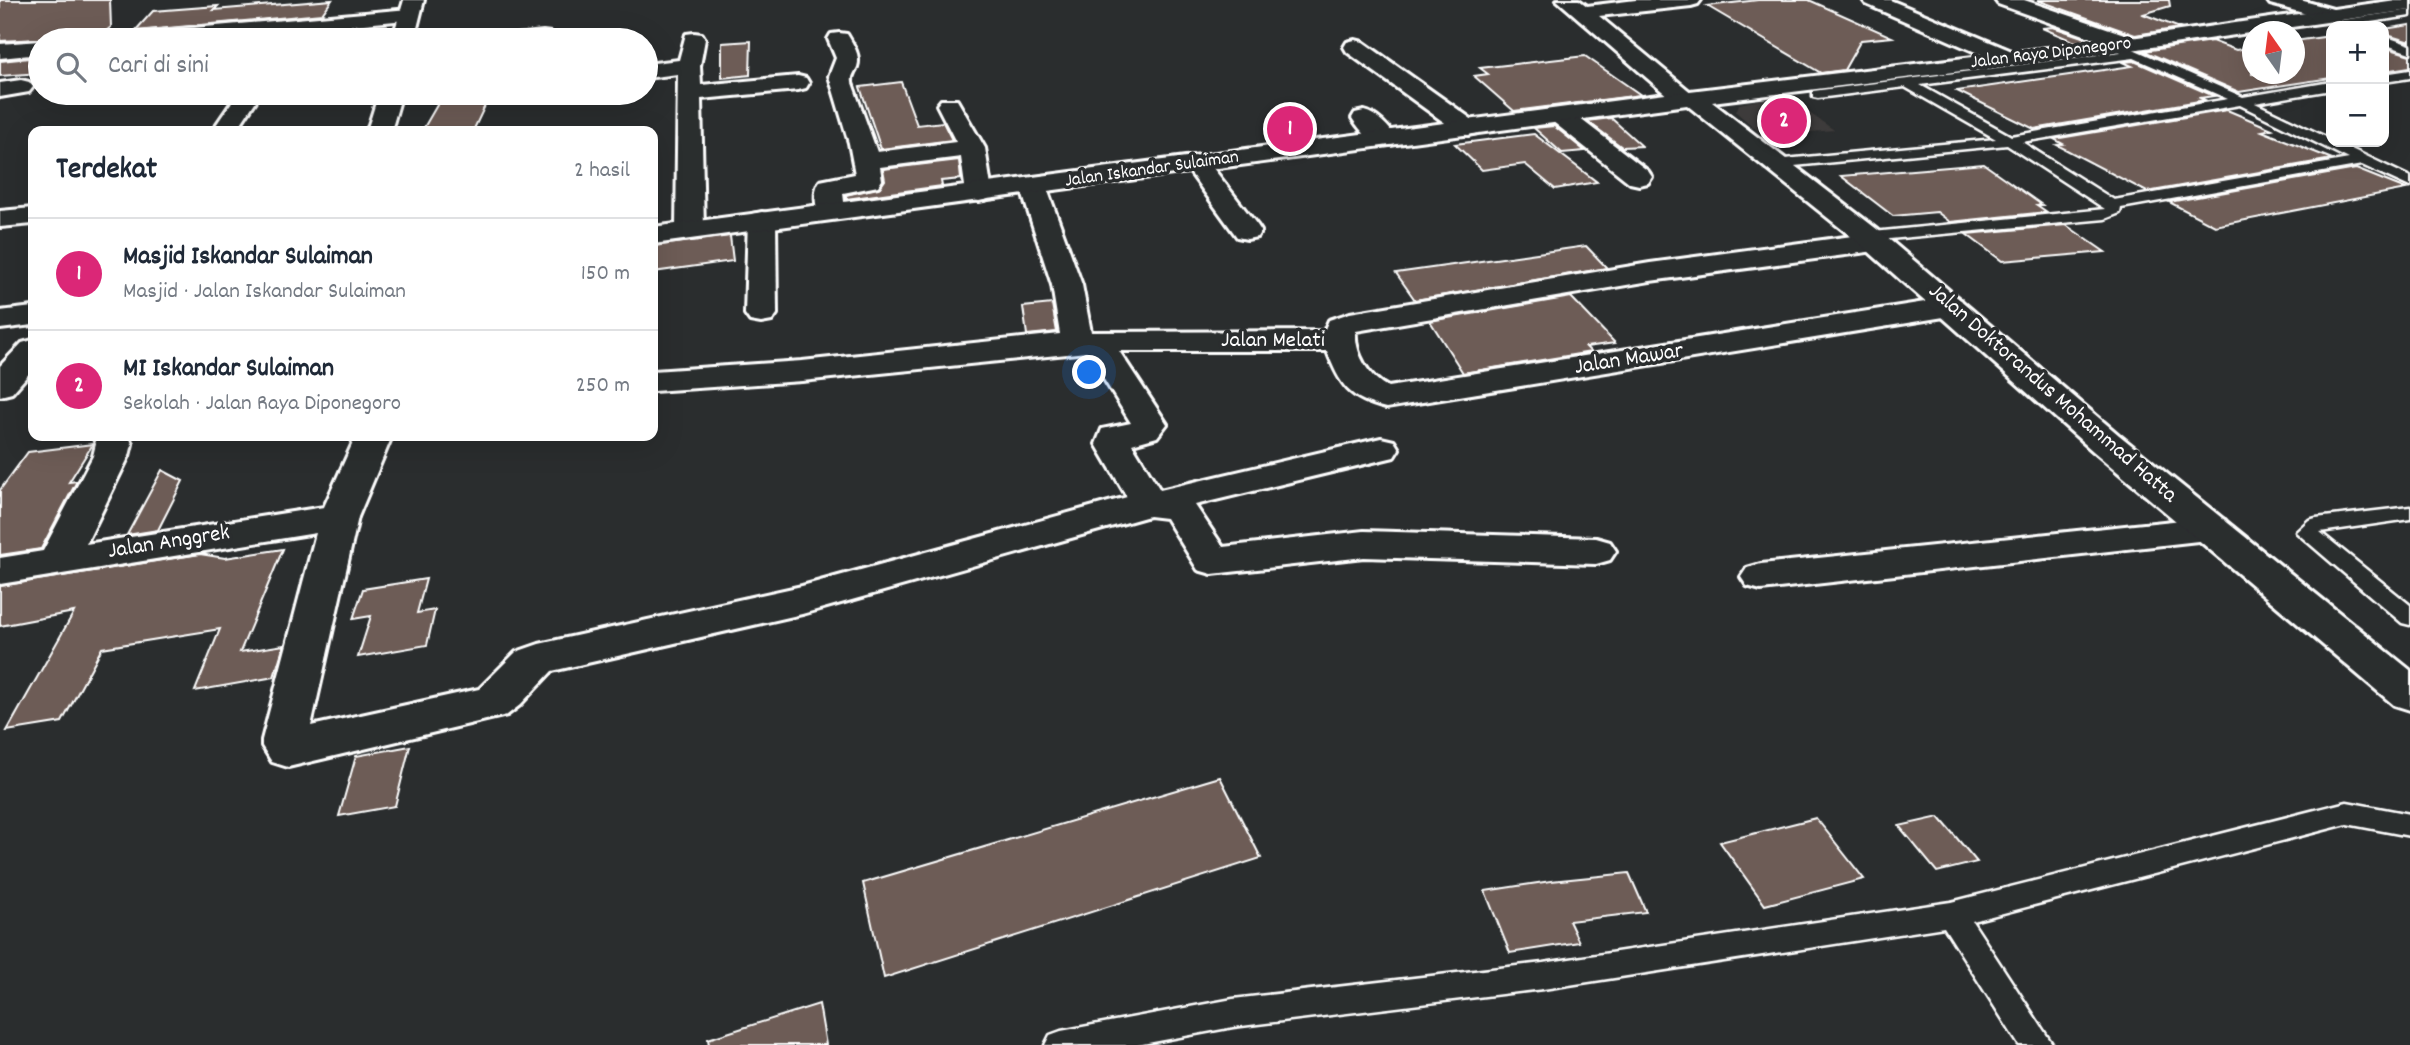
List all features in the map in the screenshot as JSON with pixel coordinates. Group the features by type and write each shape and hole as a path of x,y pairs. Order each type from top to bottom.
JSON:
{"street":[{"name":"Jalan Doktorandus Mohammad Hatta","path":"1567,0 1688,98 1726,122 1774,164 1871,239 2106,443 2410,694"},
{"path":"1592,11 1649,2 1691,0"},
{"path":"1872,0 2021,58"},
{"path":"1896,0 2021,58"},
{"path":"2005,0 2062,20 2127,48"},
{"path":"2277,0 2332,21"},
{"name":"Jalan Raya Diponegoro","path":"2332,21 2410,4"},
{"path":"234,28 412,8 406,28"},
{"path":"2062,20 2113,13"},
{"name":"Jalan Raya Diponegoro","path":"1688,98 2127,48 2326,22"},
{"path":"691,230 689,80 694,39"},
{"path":"831,212 829,187 869,181 868,161 859,126 841,83 840,76 849,65 849,58 839,39"},
{"path":"1355,47 1468,128"},
{"path":"0,51 28,48"},
{"path":"0,72 28,52"},
{"path":"658,74 689,80 799,87"},
{"name":"Jalan Iskandar Sulaiman","path":"658,235 1688,98"},
{"path":"227,126 242,105"},
{"path":"380,126 387,105"},
{"path":"949,105 972,148 979,193"},
{"path":"1562,116 1639,177"},
{"path":"1364,118 1385,139"},
{"path":"868,161 972,148"},
{"path":"1196,164 1247,231"},
{"path":"1033,186 1087,342 1149,424 1145,430 1115,437 1114,441 1150,504"},
{"path":"761,314 762,220"},
{"name":"Jalan Melati","path":"658,381 789,372 1087,342 1339,341 1340,327 1350,321 1871,239"},
{"name":"Jalan Mawar","path":"1339,341 1360,387 1370,394 1386,398 1950,307"},
{"path":"0,320 28,317"},
{"path":"0,386 28,355"},
{"path":"58,560 111,456 113,441"},
{"path":"372,441 339,517 285,740 288,749 491,703 505,696 524,669 539,659 802,600 1150,504 1381,449"},
{"path":"1150,504 1180,509 1212,561 1364,544 1596,551"},
{"name":"Jalan Anggrek","path":"0,571 339,517"},
{"path":"1761,577 2211,529"}],"lane":[{"path":"2332,21 2410,13"},
{"path":"2389,42 2410,48"},
{"path":"1818,94 1908,83 2127,48 2410,183"},
{"path":"2389,77 2410,74"},
{"path":"1871,239 2105,214 2115,210 2112,205 2010,141 1908,83"},
{"path":"1774,164 2010,141 2326,87"},
{"path":"2112,205 2366,160"},
{"path":"2410,513 2316,525 2307,532 2410,617"},
{"path":"1061,1045 1116,1039 1233,1013 1543,976 1951,914 2347,813 2410,825"},
{"path":"1951,914 2037,1045"}],"shaded area":[{"path":"1783,95 1834,130 1764,136 1736,112 1739,104"}],"building":[{"path":"0,0 110,0 110,28 28,28 28,40 0,41"},
{"path":"332,0 322,14 168,28 138,28 153,11 218,6 214,10"},
{"path":"1758,0 1809,0 1892,37 1861,40 1844,70 1821,73 1707,6"},
{"path":"2037,0 2169,0 2170,6 2143,14 2180,28 2135,35"},
{"path":"2410,25 2410,42 2389,36 2389,28"},
{"path":"2053,27 2091,40 2075,42 2042,28"},
{"path":"2326,37 2326,79 2305,82 2305,40"},
{"path":"751,41 750,75 722,78 722,43"},
{"path":"2212,41 2236,50 2242,49 2242,84 2292,84 2239,92 2144,51"},
{"path":"2389,49 2410,55 2410,67 2389,70"},
{"path":"1585,56 1641,95 1514,111 1474,76 1488,74 1480,68"},
{"path":"28,58 28,74 0,76 0,61"},
{"path":"2134,61 2214,96 2200,98 2205,100 2034,129 1957,91 2132,66 2123,62"},
{"path":"901,82 917,125 943,122 952,140 881,149 860,87"},
{"path":"437,105 485,105 475,126 425,126"},
{"path":"2227,110 2272,129 2262,131 2332,159 2147,192 2057,145 2063,144 2054,139"},
{"path":"1611,118 1642,146 1622,147 1587,121"},
{"path":"1554,126 1585,151 1562,153 1534,128"},
{"path":"1534,134 1597,182 1555,189 1525,164 1482,170 1455,144"},
{"path":"959,160 961,179 941,181 942,186 846,199 846,195 880,187 885,180 883,169"},
{"path":"1984,164 2042,205 2037,205 2047,212 1950,222 1937,212 1893,216 1841,176"},
{"path":"2356,169 2406,189 2215,226 2169,202"},
{"path":"2066,225 2105,252 2002,261 1966,234"},
{"path":"730,236 733,261 658,271 658,245"},
{"path":"1586,246 1607,268 1415,300 1396,273"},
{"path":"1571,297 1615,343 1586,347 1591,352 1463,373 1430,321"},
{"path":"1052,304 1057,332 1027,335 1023,307"},
{"path":"93,444 69,482 77,481 41,549 0,555 0,490 28,452"},
{"path":"162,470 183,481 158,530 127,535"},
{"path":"283,549 240,652 284,645 274,677 195,691 220,629 102,648 62,722 7,731 74,612 0,626 0,586 200,554 225,558"},
{"path":"426,579 417,613 435,610 427,645 358,657 371,616 353,619 363,589"},
{"path":"410,746 395,806 339,816 356,756"},
{"path":"1220,777 1261,858 884,978 863,883"},
{"path":"1939,817 1977,862 1937,872 1899,826"},
{"path":"1816,818 1864,879 1765,905 1720,842"},
{"path":"1629,873 1646,912 1569,921 1579,942 1510,953 1485,891 1551,881"},
{"path":"819,1004 826,1045 709,1045 708,1039"}],"place":[{"name":"MI Iskandar Sulaiman","path":"1784,121"},
{"name":"Masjid Iskandar Sulaiman","path":"1290,129"}]}
